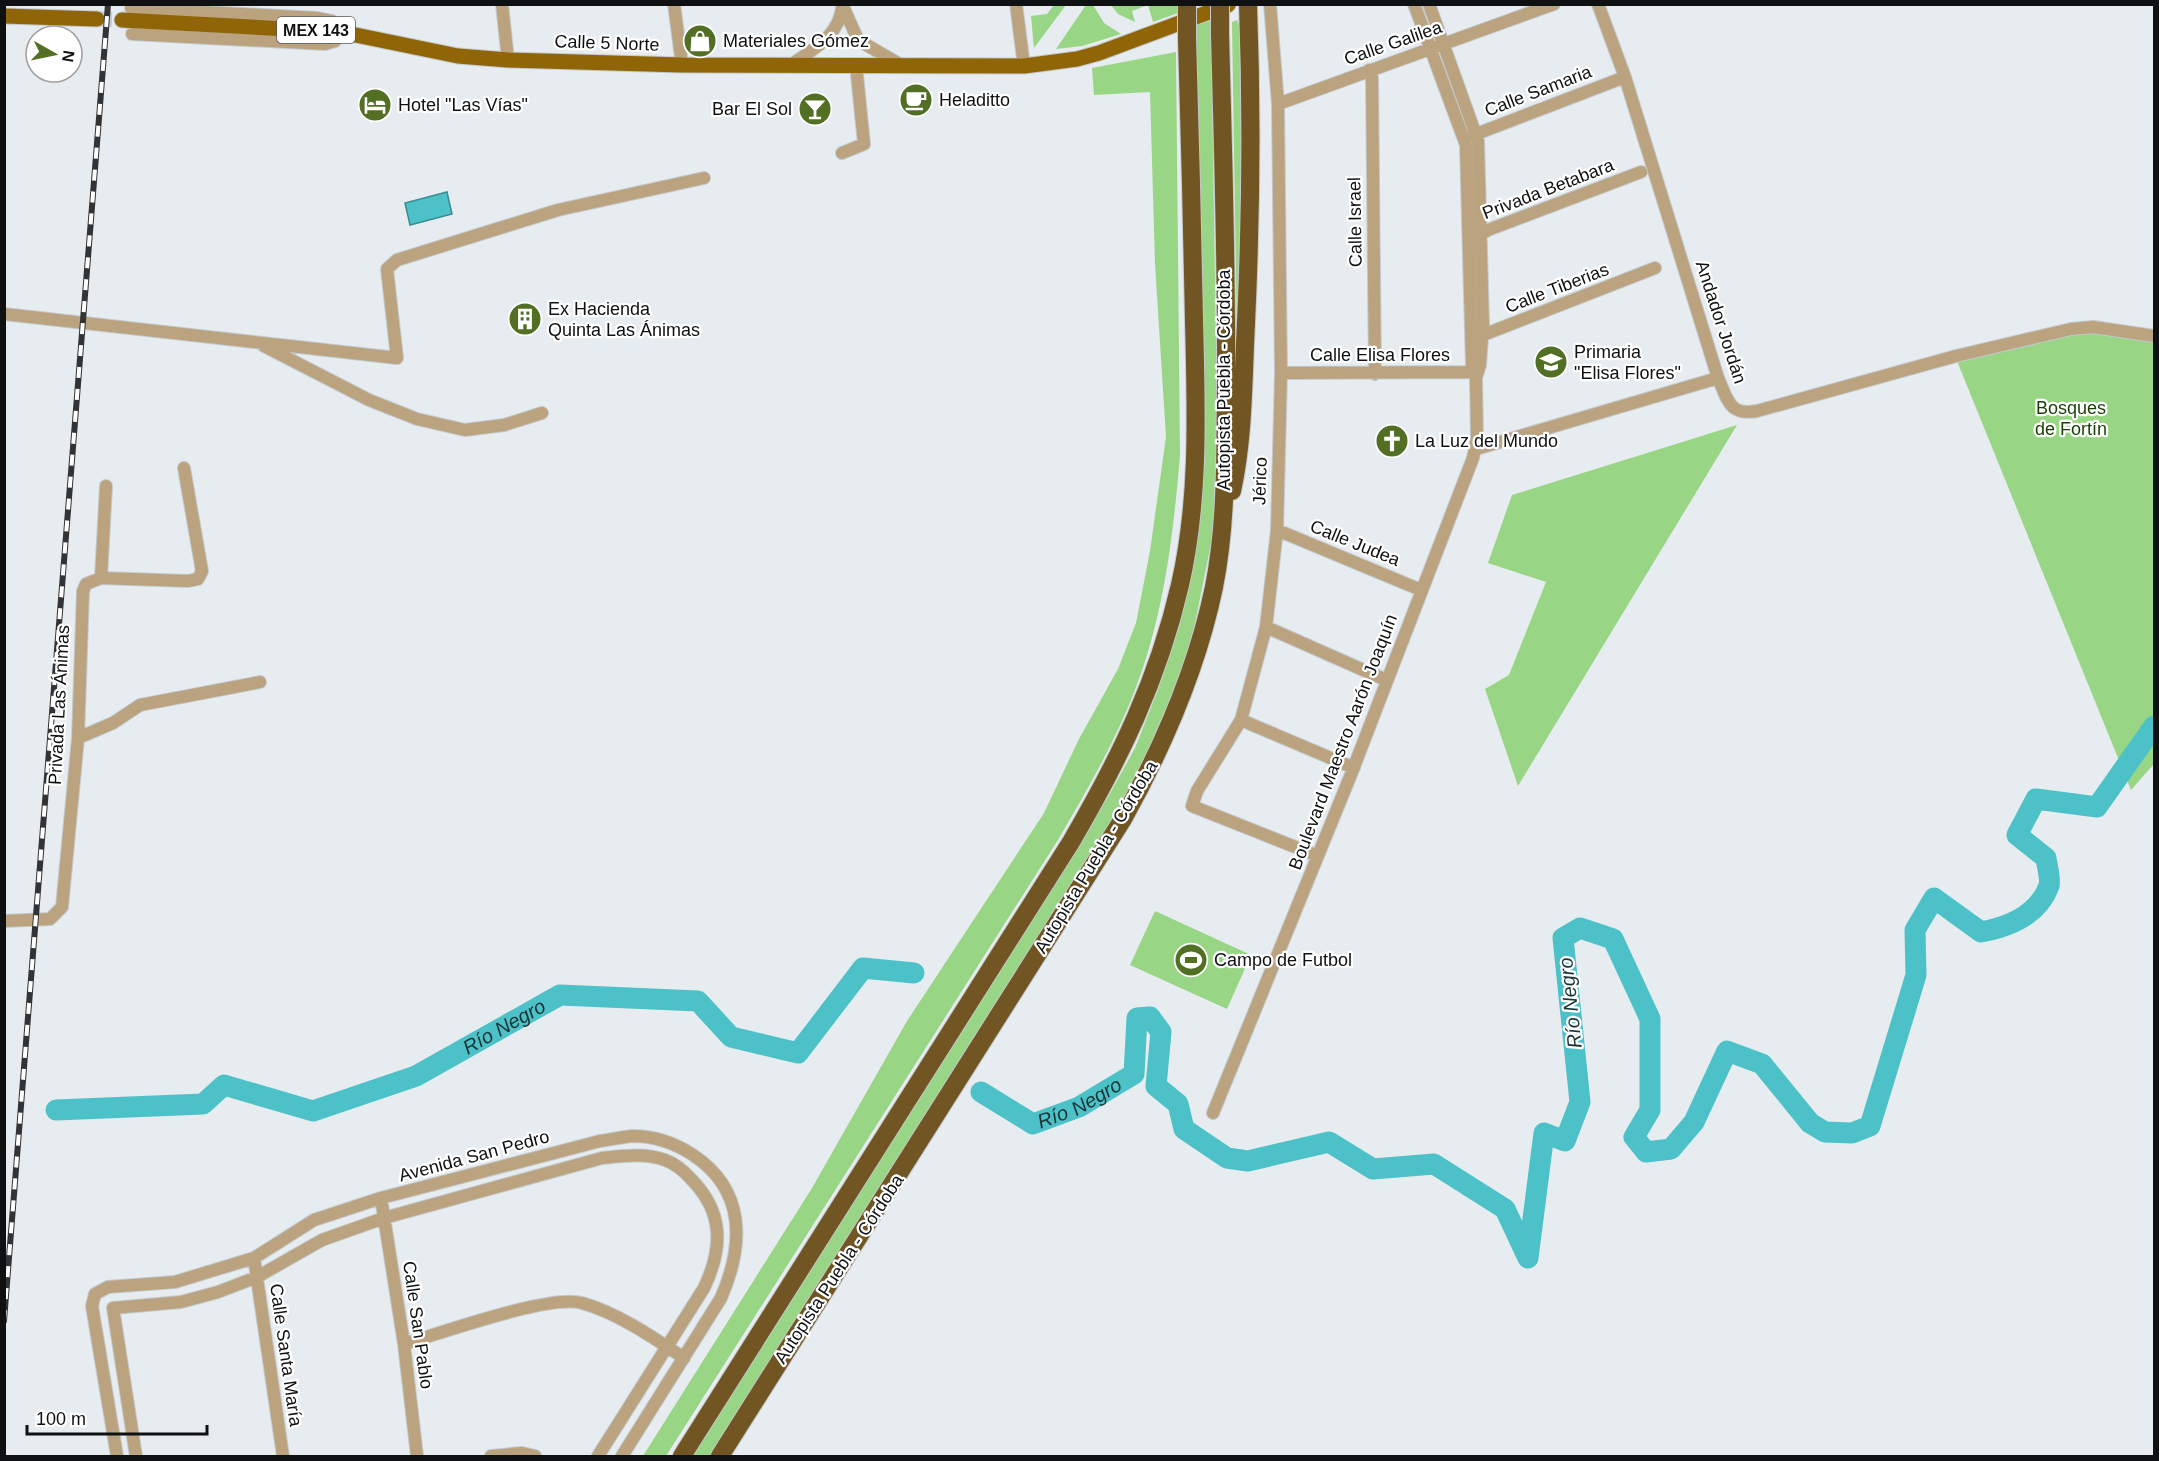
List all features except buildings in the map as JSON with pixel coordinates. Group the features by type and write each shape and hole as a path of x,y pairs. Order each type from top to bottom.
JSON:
{"highway":[{"name":"Autopista Puebla - Córdoba","path":"682,1456 1071,842 1116,764 1150,689 1180,584 1188,543 1195,459 1187,4"},
{"name":"Autopista Puebla - Córdoba","path":"720,1456 1080,888 1145,779 1180,702 1204,630 1222,533 1226,353 1220,4"},
{"path":"1222,533 1238,463 1243,401 1251,209 1252,113 1248,4"}],"main road":[{"name":"Calle 5 Norte","path":"127,14 341,32 458,56 508,60 682,65 1024,66 1099,53 1228,4"},
{"path":"4,16 97,19"}],"street":[{"path":"502,4 508,60"},
{"path":"674,4 682,65"},
{"path":"1016,4 1024,66"},
{"name":"Jérico","path":"1270,4 1278,104 1281,373 1276,530 1266,627 1240,720 1197,791 1192,807 1318,856"},
{"name":"Boulevard Maestro Aarón Joaquín","path":"1214,1113 1354,768 1476,449 1477,337 1482,235 1477,134 1437,47 1414,4"},
{"name":"Boulevard Maestro Aarón Joaquín","path":"1429,4 1437,47 1464,138 1468,240 1477,337"},
{"name":"Calle Galilea","path":"1278,104 1554,4"},
{"name":"Andador Jordán","path":"1598,4 1624,76 1718,378 1733,409 1746,413 1956,356 2071,329 2093,327 2154,336"},
{"path":"791,65 829,36 837,26 842,6"},
{"path":"842,6 858,40 902,65"},
{"path":"132,34 325,44 334,41 341,32"},
{"path":"843,153 864,144 856,65"},
{"name":"Calle Israel","path":"1369,70 1372,78 1375,374"},
{"name":"Calle Samaria","path":"1464,138 1624,76"},
{"name":"Privada Betabara","path":"1468,240 1488,230 1641,172"},
{"path":"4,314 398,358 387,269 397,260 558,210 704,178"},
{"name":"Calle Tiberias","path":"1477,337 1655,268"},
{"path":"258,342 369,400 417,419 465,430 504,426 542,413"},
{"name":"Calle Elisa Flores","path":"1281,373 1476,374"},
{"path":"1476,449 1718,378"},
{"path":"106,486 100,578 188,581 198,579 202,572 184,468"},
{"name":"Calle Judea","path":"1276,530 1421,590"},
{"name":"Privada Las Ánimas","path":"4,921 50,919 62,907 78,738 83,591 86,584 100,578"},
{"path":"1266,627 1386,680"},
{"path":"78,738 113,723 140,705 260,682"},
{"path":"1240,720 1354,768"},
{"name":"Avenida San Pedro","path":"95,1294 108,1287 175,1282 254,1258 314,1220 381,1198 600,1141 633,1136 678,1145 701,1160 724,1186 732,1202 738,1239 733,1272 721,1298 622,1456"},
{"name":"Avenida San Pedro","path":"113,1308 181,1302 218,1292 256,1277 322,1240 384,1218 602,1158 630,1155 666,1160 682,1170 708,1199 718,1235 715,1266 708,1281 598,1456"},
{"name":"Calle San Pablo","path":"381,1198 404,1344 417,1456"},
{"name":"Calle Santa María","path":"254,1258 282,1456"},
{"path":"117,1456 92,1306 95,1294 113,1308 136,1456"},
{"path":"404,1344 553,1302 581,1303 611,1315 684,1358"},
{"path":"491,1456 522,1453 535,1456"}],"green space":[{"path":"1055,4 1066,5 1034,48 1031,16 1047,14"},
{"path":"1086,5 1093,5 1104,23 1121,34 1082,46 1056,49"},
{"path":"1111,5 1148,5 1132,11 1135,22 1118,14"},
{"path":"1148,5 1178,5 1178,13 1153,22"},
{"path":"1211,18 1217,417 1213,534 1194,628 1173,697 1121,807 711,1456 690,1456 1108,797 1135,748 1158,690 1180,624 1198,532 1195,23"},
{"path":"1237,20 1242,30 1245,202 1237,341 1232,22"},
{"path":"1176,52 1180,456 1166,575 1153,633 1135,690 1109,748 1058,840 666,1456 643,1456 812,1188 907,1021 1044,813 1079,739 1118,669 1136,623 1150,551 1166,437 1155,264 1150,92 1094,95 1092,68"},
{"name":"Bosques de Fortín","path":"2093,327 2154,336 2154,764 2131,790 1957,361"},
{"path":"1737,425 1518,786 1485,689 1509,675 1546,582 1488,563 1512,495"},
{"name":"Campo de Futbol","path":"1155,911 1251,955 1227,1009 1130,965"}],"water":[{"path":"447,192 452,214 410,225 405,203"}],"waterway":[{"name":"Río Negro","path":"981,1092 1033,1124 1079,1107 1134,1074 1137,1018 1150,1017 1161,1032 1156,1086 1178,1104 1184,1129 1227,1158 1248,1161 1329,1142 1373,1169 1434,1164 1505,1209 1528,1258 1544,1133 1565,1141 1580,1102 1563,938 1580,928 1613,939 1650,1019 1650,1110 1634,1137 1646,1152 1671,1149 1694,1122 1727,1051 1762,1064 1810,1123 1825,1132 1852,1133 1870,1126 1916,975 1915,930 1934,898 1981,932 2012,923 2030,912 2038,905 2049,886 2046,858 2017,835 2036,799 2097,807 2154,726"},
{"name":"Río Negro","path":"56,1110 203,1104 224,1085 313,1111 416,1076 560,995 698,1001 731,1037 798,1053 863,968 914,973"}],"tunnel":[{"path":"97,19 122,20"}],"railway":[{"path":"4,1321 108,4"}],"place":[{"name":"Materiales Gómez","path":"700,41"},
{"name":"Heladitto","path":"916,100"},
{"name":"Hotel \"Las Vías\"","path":"375,105"},
{"name":"Bar El Sol","path":"815,109"},
{"name":"Ex Hacienda Quinta Las Ánimas","path":"525,319"},
{"name":"Primaria \"Elisa Flores\"","path":"1551,362"},
{"name":"La Luz del Mundo","path":"1392,441"},
{"name":"Campo de Futbol","path":"1191,960"}]}
